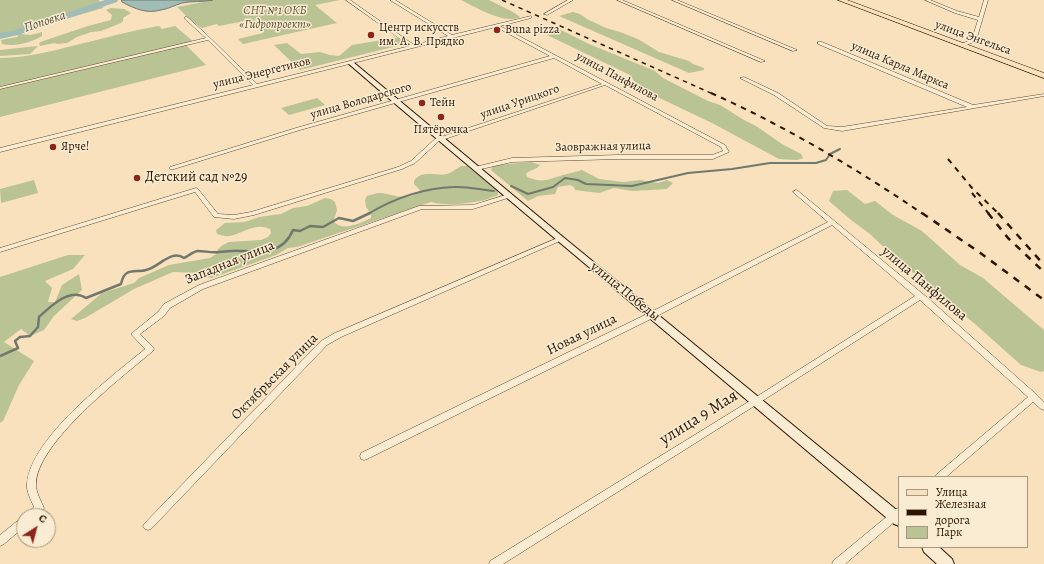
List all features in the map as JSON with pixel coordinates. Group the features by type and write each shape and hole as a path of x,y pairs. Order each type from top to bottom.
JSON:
{"main road":[{"path":"841,0 897,19"},
{"path":"848,0 897,19"},
{"name":"улица Энгельса","path":"897,19 1044,74"}],"street":[{"path":"348,0 414,47"},
{"path":"392,0 452,37"},
{"path":"546,14 571,0"},
{"path":"619,0 763,61"},
{"path":"674,0 795,50"},
{"path":"927,0 962,14 980,19"},
{"path":"963,44 974,40 986,0"},
{"name":"улица Энергетиков","path":"0,150 530,17"},
{"path":"186,18 256,86"},
{"name":"улица Панфилова","path":"497,26 723,146 726,149"},
{"path":"0,88 209,39"},
{"name":"улица Карла Маркса","path":"820,43 972,107"},
{"name":"улица Володарского","path":"172,168 261,140 555,56"},
{"name":"улица Победы","path":"351,63 560,239 897,516"},
{"path":"742,78 776,94 826,127 842,129 1044,96"},
{"name":"улица Урицкого","path":"441,139 605,84"},
{"path":"0,250 196,190 216,216 234,217 252,214 400,168 413,162 437,140 441,139"},
{"name":"Заовражная улица","path":"477,168 512,160 619,157 713,157 723,154 726,152 726,149"},
{"name":"улица Панфилова","path":"796,192 920,296 1044,407"},
{"name":"Западная улица","path":"39,508 31,484 34,465 57,434 86,402 150,349 135,334 161,314 167,306 200,287 421,207 473,206 509,196"},
{"name":"Новая улица","path":"364,456 652,314 832,223"},
{"name":"Октябрьская улица","path":"148,526 324,344 338,335 560,239"},
{"name":"улица 9 Мая","path":"494,564 756,401 920,296"},
{"path":"941,476 1034,397"},
{"path":"837,564 897,516"},
{"path":"0,541 16,528"},
{"path":"930,548 947,564"}],"green space":[{"path":"0,0 99,0 103,8 0,38"},
{"name":"СНТ №1 ОКБ «Гидропроект»","path":"213,0 340,0 315,5 337,23 243,44 238,39 263,33 250,20 219,26 217,24 202,28 194,23 177,7"},
{"path":"461,0 489,0 520,17 506,19 498,17 482,11"},
{"path":"111,8 124,9 131,13 123,18 121,23 101,31 91,32 77,37 67,43 55,43 40,46 39,43 43,41 111,20 112,15 106,10"},
{"path":"573,12 580,14 606,28 638,39 659,52 689,61 704,68 704,70 689,73 559,16"},
{"path":"159,26 162,29 175,26 195,43 186,45 206,65 0,117 0,58 36,54"},
{"path":"559,29 589,44 655,71 663,78 708,101 720,105 756,126 782,144 801,154 803,158 797,160 779,159 712,123 628,83 634,81 630,75 547,35"},
{"path":"42,32 42,36 33,41 22,44 7,45 2,44 1,40 17,37 19,34 31,35"},
{"path":"400,37 409,43 300,70 274,45 287,43 301,54 320,52 339,56 352,45"},
{"path":"38,46 30,54 0,56 0,50"},
{"path":"317,98 325,105 289,115 281,108"},
{"path":"531,162 540,165 528,172 526,174 527,177 538,180 546,180 582,170 599,179 623,182 640,180 658,183 667,180 673,183 667,189 632,191 614,188 599,193 575,190 574,187 570,185 558,187 555,194 538,196 528,201 491,170 492,167 497,165"},
{"path":"461,166 467,166 498,191 498,195 482,201 462,204 443,204 431,202 297,247 288,248 276,255 212,278 204,277 200,273 173,272 134,289 85,318 77,321 71,319 102,293 134,283 139,278 169,265 210,258 216,254 218,249 229,242 261,240 268,237 271,233 270,229 265,227 254,227 230,236 217,234 216,230 225,223 245,222 259,217 281,214 293,208 307,206 325,198 331,199 335,202 337,210 334,219 335,223 343,226 353,225 371,218 371,214 366,207 365,200 367,196 380,193 401,197 411,196 420,190 414,184 417,177 425,174 447,174"},
{"path":"34,180 38,193 1,203 0,189"},
{"path":"847,190 865,204 875,201 893,215 922,231 960,265 983,278 1044,330 1044,371 1041,372 1021,365 975,324 894,257 870,234 829,201 833,191"},
{"path":"68,255 85,255 73,269 45,281 52,288 48,302 55,302 62,285 79,274 82,290 54,316 44,330 30,336 21,329 4,342 34,361 19,385 3,421 0,423 0,277"}],"water":[{"path":"122,0 213,0 182,3 156,11 146,11 136,9 122,2"}],"waterway":[{"name":"Поповка","path":"0,36 15,33 114,0"},
{"path":"511,186 528,194 553,187 565,178 578,180 586,184 632,186 688,173 732,169 770,163 816,163 826,160 830,154 840,149"},
{"path":"370,213 409,195 442,188 459,187 494,191"},
{"path":"0,356 18,348 15,341 20,337 30,336 38,327 39,317 61,299 74,295 80,295 86,298 121,284 124,276 129,272 151,269 169,257 179,256 184,258 196,251 256,252 271,250 284,244 293,230 300,231 310,226 323,227 339,218 353,221 370,213"}],"railway":[{"path":"502,0 713,94"},
{"path":"711,93 739,106 820,149 923,214"},
{"path":"948,159 972,188 998,213"},
{"path":"972,193 989,214"},
{"path":"922,213 979,252 1044,300"},
{"path":"988,213 1008,238 1044,272"},
{"path":"998,213 1044,265"}],"place":[{"name":"Buna pizza","path":"497,30"},
{"name":"Центр искусств им. А. В. Прядко","path":"371,35"},
{"name":"Тейн","path":"422,103"},
{"name":"Пятёрочка","path":"441,117"},
{"name":"Ярче!","path":"53,147"},
{"name":"Детский сад №29","path":"137,178"}]}
